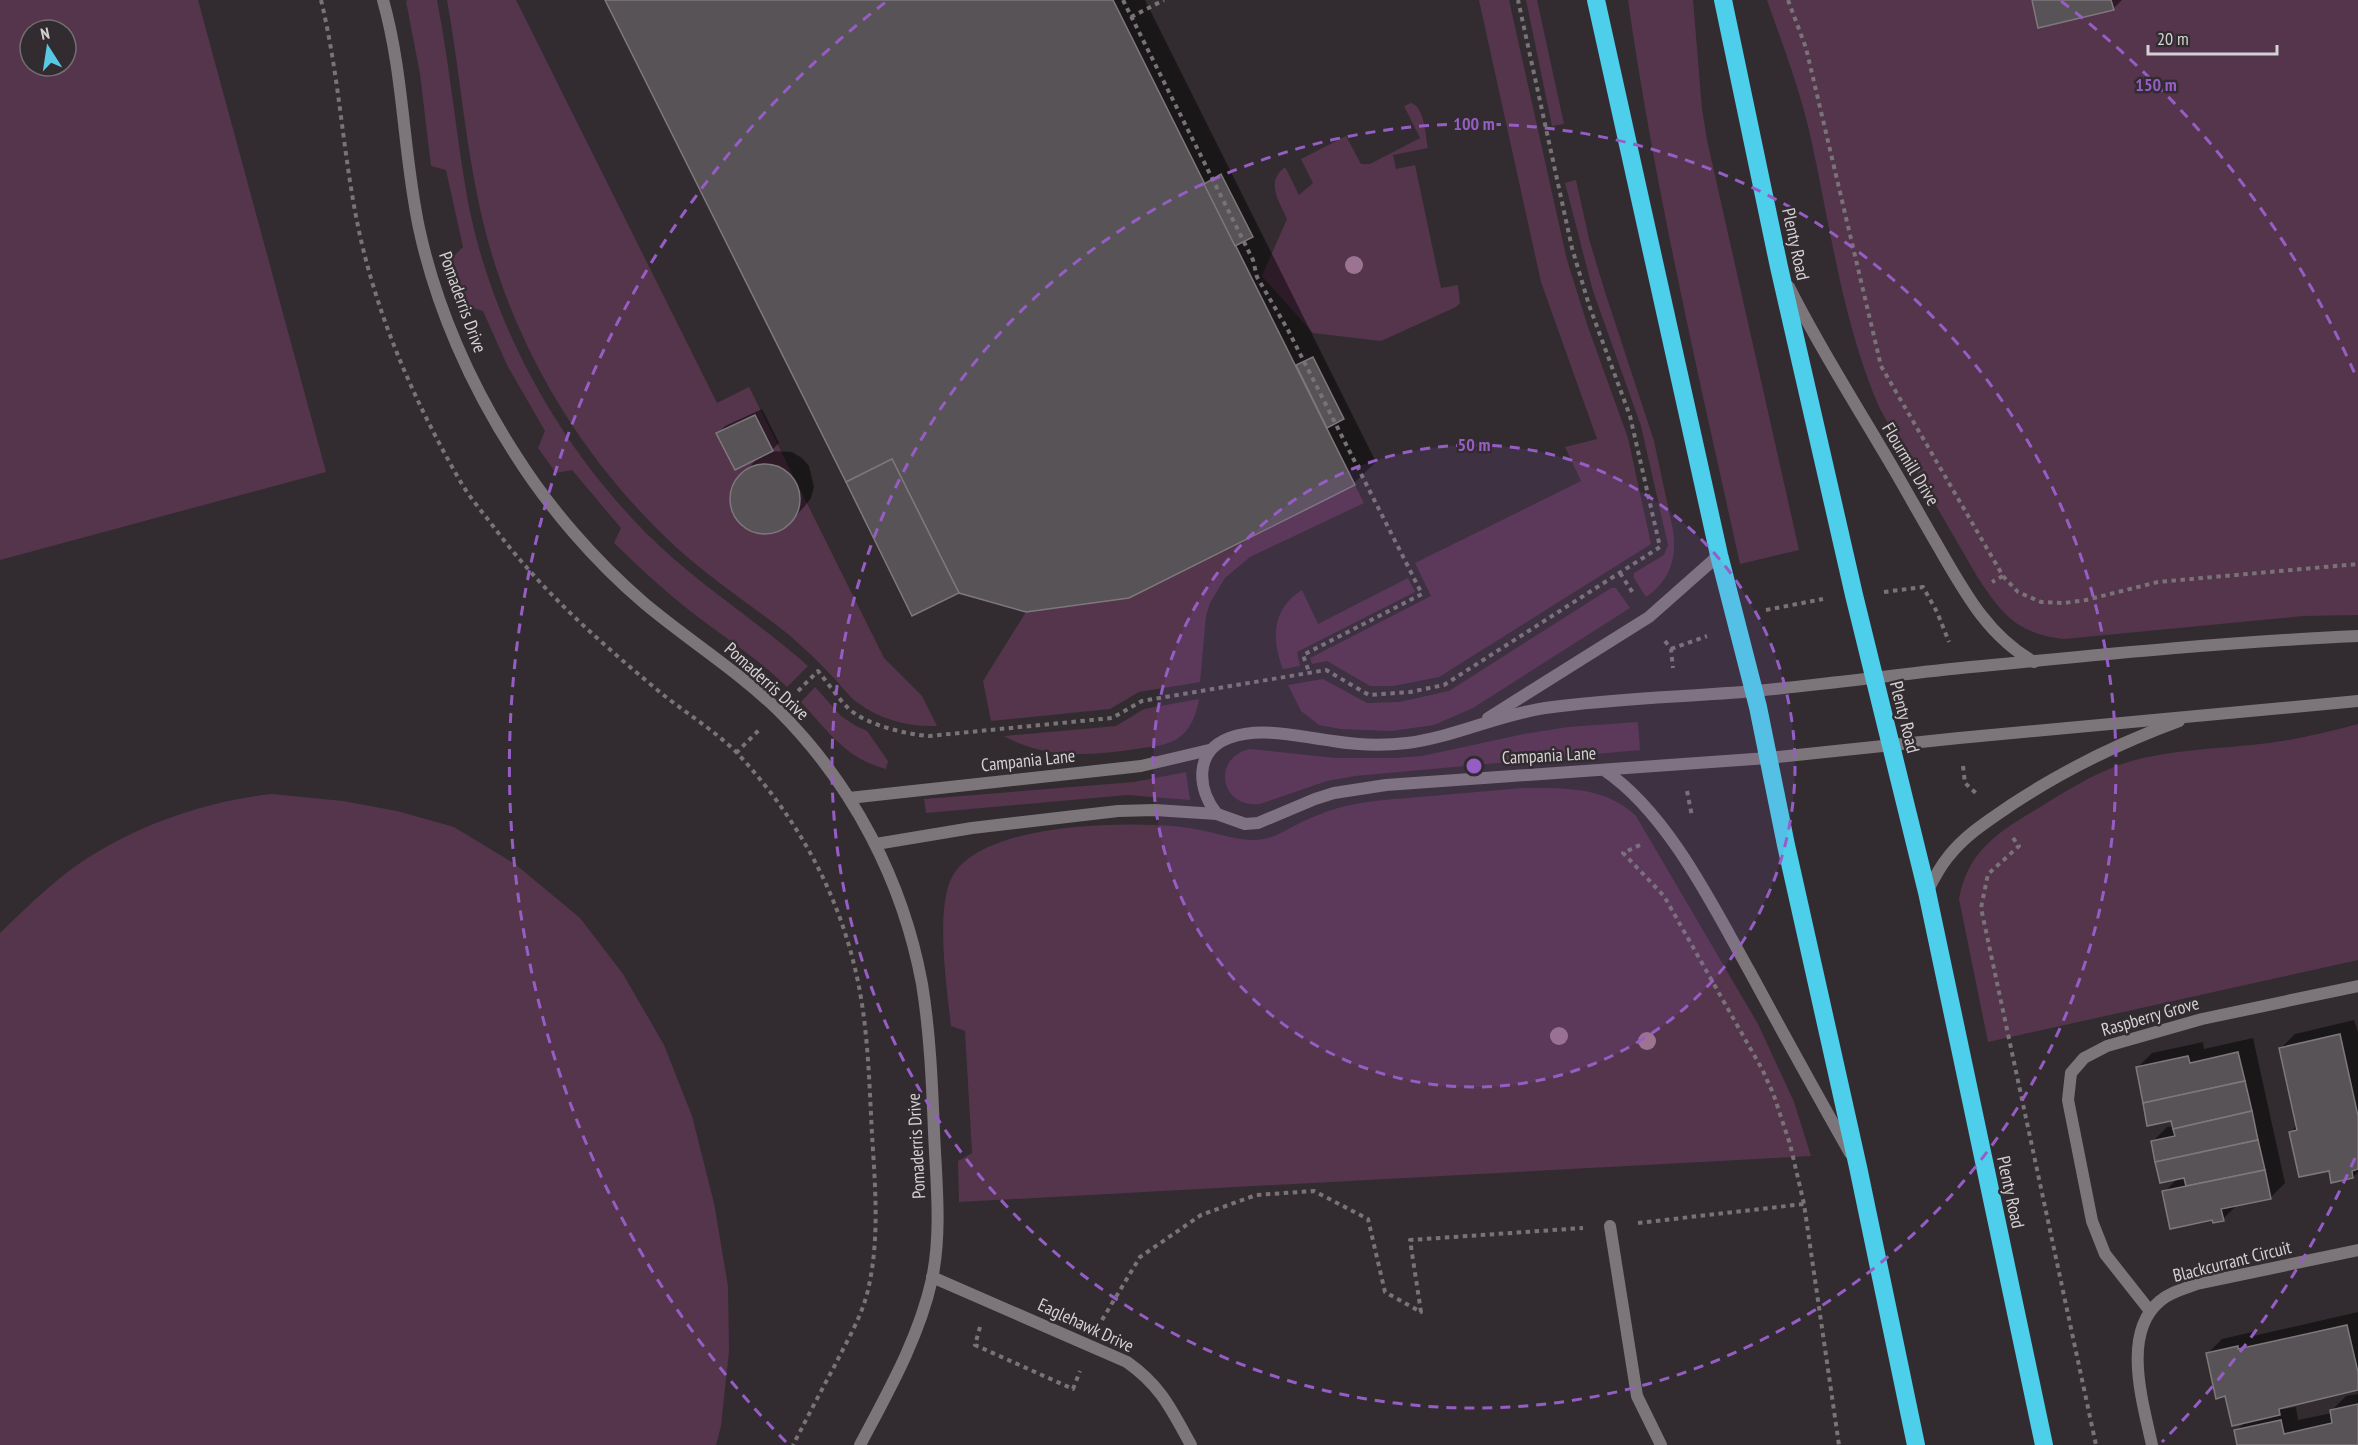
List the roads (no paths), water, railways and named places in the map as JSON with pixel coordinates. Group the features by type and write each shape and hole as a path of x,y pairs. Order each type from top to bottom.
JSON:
{"highway":[{"path":"1596,0 1719,555 1754,691 1916,1445"},
{"name":"Plenty Road","path":"1724,0 1779,267 1874,678 1927,892 2044,1445"}],"street":[{"name":"Pomaderris Drive","path":"384,0 398,71 419,228 447,318 490,414 517,458 587,547 642,601 778,710 808,743 849,798 876,844 896,891 910,933 921,984 929,1041 937,1236 932,1277 923,1309 897,1377 860,1445"},
{"name":"Flourmill Drive","path":"1779,267 1840,383 1968,596 2004,641 2014,651 2034,662"},
{"path":"1469,729 1649,617 1719,555"},
{"path":"1874,678 2216,644 2358,636"},
{"name":"Campania Lane","path":"849,798 1141,766 1209,750 1218,743 1243,734 1271,733 1355,744 1382,745 1429,739 1542,708 1754,691 1874,678"},
{"path":"1891,745 2358,701"},
{"path":"1927,892 1948,856 1967,836 2005,809 2086,760 2194,716"},
{"name":"Campania Lane","path":"876,844 972,828 1095,813 1155,810 1217,814 1231,821 1245,824 1258,823 1315,798 1358,789 1524,774 1768,758 1891,745"},
{"path":"1209,750 1203,761 1204,793 1217,814"},
{"path":"1604,770 1639,798 1673,843 1717,914 1858,1167"},
{"name":"Raspberry Grove","path":"2150,1311 2105,1254 2092,1221 2068,1100 2071,1073 2084,1058 2107,1046 2202,1019 2358,986"},
{"path":"1610,1226 1636,1396 1661,1445"},
{"name":"Blackcurrant Circuit","path":"2152,1445 2140,1378 2138,1340 2142,1323 2161,1299 2197,1284 2358,1250"},
{"name":"Eaglehawk Drive","path":"932,1277 1127,1362 1159,1389 1191,1445"}]}
